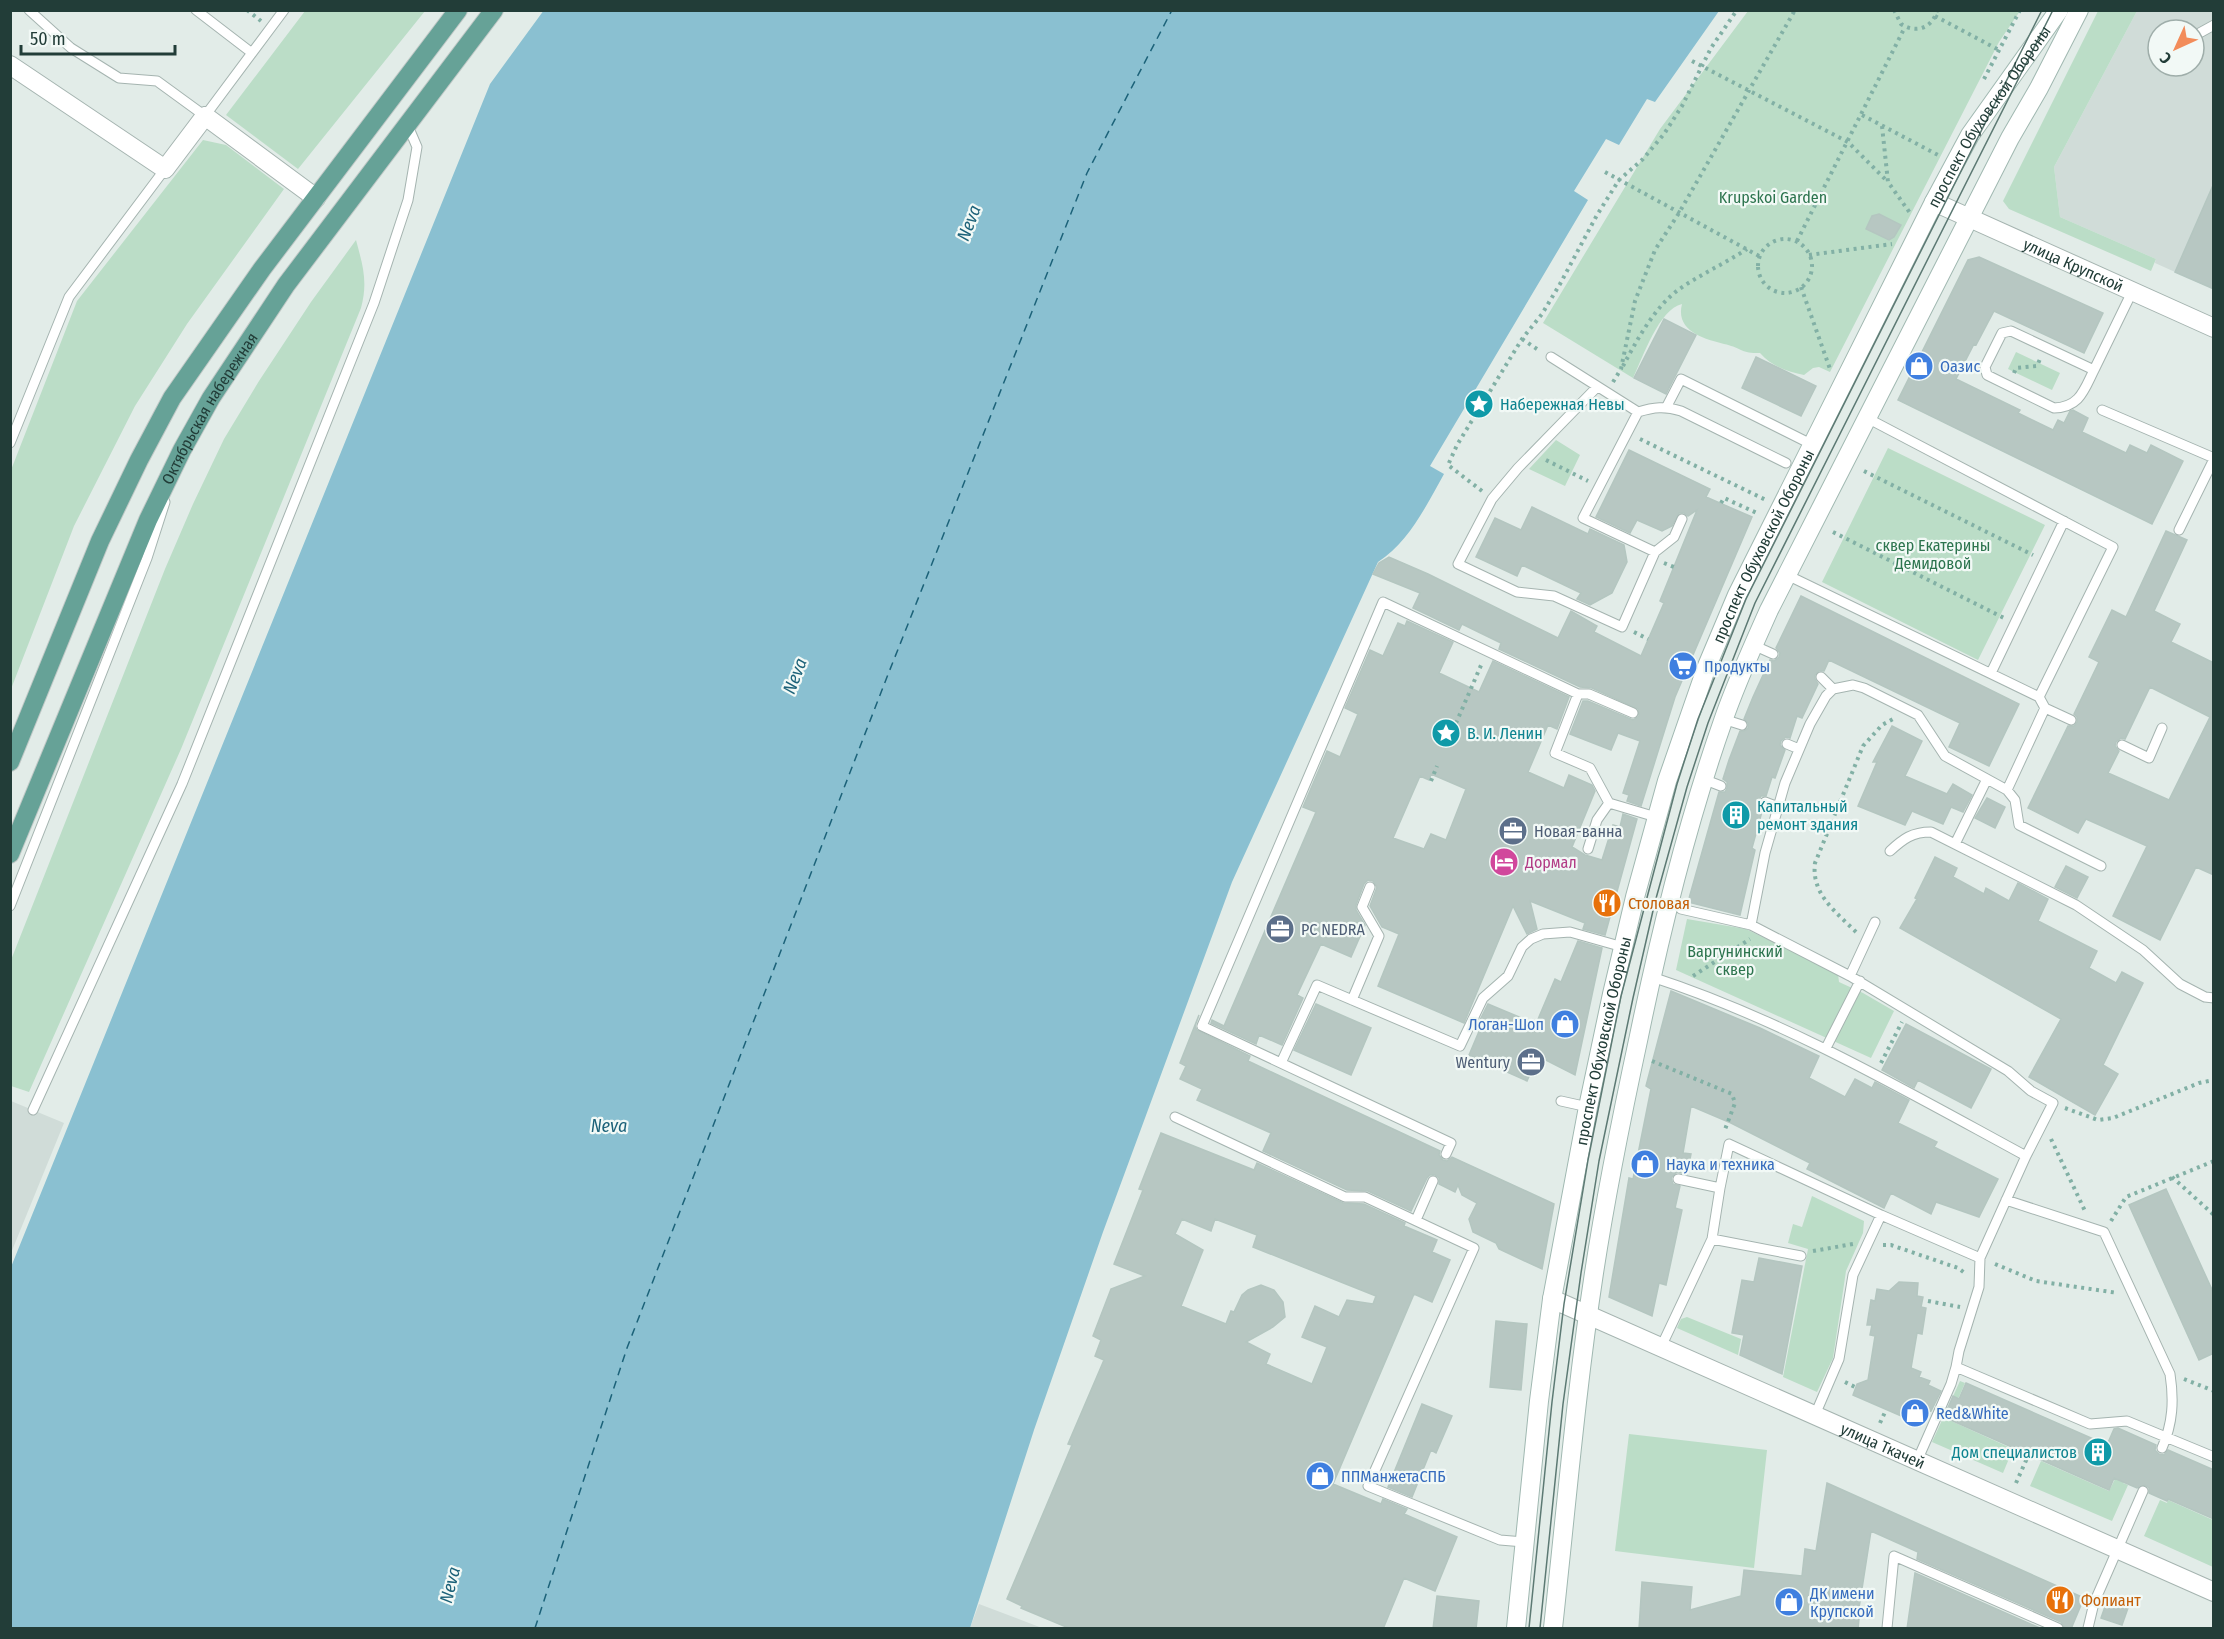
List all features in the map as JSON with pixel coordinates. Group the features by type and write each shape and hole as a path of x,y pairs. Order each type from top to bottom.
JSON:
{"main road":[{"name":"Октябрьская набережная","path":"10,762 100,541 172,398 262,269 458,10"},
{"name":"Октябрьская набережная","path":"10,854 148,520 210,398 286,285 494,10"},
{"name":"проспект Обуховской Обороны","path":"1516,1629 1539,1401 1552,1299 1588,1107 1623,947 1656,817 1689,716 1714,650 1746,577 1934,202 1970,135 2059,10"},
{"name":"проспект Обуховской Обороны","path":"1553,1629 1576,1404 1612,1165 1652,976 1684,844 1703,779 1753,645 1787,575 2010,138 2039,88 2079,10"},
{"path":"10,64 165,169 205,116 316,198"},
{"name":"улица Крупской","path":"1934,202 2214,328"},
{"name":"улица Ткачей","path":"1552,1299 2214,1592"}],"lane":[{"path":"29,10 70,48 119,78 157,81 205,116 284,10"},
{"path":"196,10 252,53"},
{"path":"33,1110 182,784 374,303 408,200 417,147 408,126"},
{"path":"10,443 69,297 165,169"},
{"path":"2094,370 2011,331 2002,333 1985,367 1988,375 2008,386 2054,408 2066,408 2080,398 2094,370 2132,292"},
{"path":"1551,357 1638,412"},
{"path":"1667,406 1681,379 1813,445"},
{"path":"1597,387 1532,453 1492,499 1458,564 1517,592 1554,596 1622,627 1655,552 1674,537 1683,519"},
{"path":"1655,552 1583,518 1638,412 1653,407 1667,406 1786,463"},
{"path":"2102,410 2214,458 2179,530"},
{"path":"1867,418 2113,547 2039,697"},
{"path":"10,906 147,558 182,450"},
{"path":"1991,674 2064,521"},
{"path":"1787,575 2039,697 2044,708 2071,720"},
{"path":"1446,1154 1451,1143 1202,1026 1383,602 1578,694 1589,694 1633,713"},
{"path":"1753,645 1773,654"},
{"path":"1821,677 1833,689"},
{"path":"1751,925 1778,807 1799,749 1826,696 1833,689 1853,685 1864,688 1918,715 1945,756 2007,790 2015,800 2019,825 2101,866"},
{"path":"1578,694 1555,753 1590,768 1609,803 1656,817"},
{"path":"2007,790 2044,708"},
{"path":"1724,719 1742,725"},
{"path":"2122,745 2149,758 2162,728"},
{"path":"1787,744 1799,749"},
{"path":"1703,779 1721,786"},
{"path":"1955,844 1987,779"},
{"path":"1765,802 1778,807"},
{"path":"1588,849 1597,820 1609,803"},
{"path":"1890,851 1904,838 1917,832 1930,832 2076,905 2143,950 2180,984 2205,997 2214,998"},
{"path":"1352,999 1379,936 1362,907 1370,887"},
{"path":"1681,909 1751,925 1860,981 2008,1071 2031,1090 2053,1103 2026,1156 1980,1258 1979,1287 1951,1384 1917,1461"},
{"path":"1850,976 1875,922"},
{"path":"1281,1063 1317,984 1460,1046 1483,998 1508,976 1522,947 1531,939 1543,934 1570,932 1623,947"},
{"path":"1652,976 1755,1016 1826,1048 2026,1156"},
{"path":"1826,1048 1860,981"},
{"path":"1561,1101 1588,1107"},
{"path":"1175,1117 1345,1197 1365,1197 1474,1248 1368,1486 1500,1540 1524,1542"},
{"path":"1661,1347 1712,1239 1729,1144 1980,1258"},
{"path":"1678,1179 1720,1188"},
{"path":"1416,1220 1433,1181"},
{"path":"2006,1200 2104,1232 2170,1374 2173,1395 2172,1418 2162,1448"},
{"path":"1815,1415 1839,1359 1853,1275 1881,1215"},
{"path":"1712,1239 1805,1254"},
{"path":"1956,1367 2090,1424 2127,1421 2214,1457"},
{"path":"2088,1629 2094,1604 2143,1491"},
{"path":"1887,1629 1894,1556 2058,1629"}],"path":[{"path":"1492,499 1448,465 1457,446 1522,339 1542,314 1619,180 1643,159 1664,134 1682,106 1711,48 1737,10"},
{"path":"1621,369 1630,322 1644,274 1655,250 1679,213 1795,10"},
{"path":"1894,10 1898,20 1905,27 1917,29 1933,21 1936,13 1999,50 2020,10"},
{"path":"1797,241 1905,27"},
{"path":"1692,62 1848,142 1888,182 1914,218"},
{"path":"1862,115 1944,158"},
{"path":"1881,126 1888,182"},
{"path":"1605,172 1759,256"},
{"path":"1786,238 1797,241 1809,255 1811,273 1801,287 1790,293 1777,292 1766,285 1757,268 1759,256 1765,246 1775,240 1786,238"},
{"path":"1809,255 1902,242"},
{"path":"1606,393 1632,348 1667,300 1679,290 1747,249"},
{"path":"1801,287 1833,378"},
{"path":"1522,339 1551,357"},
{"path":"2008,386 2016,368 2037,366 2046,348"},
{"path":"1627,433 1767,500"},
{"path":"1532,453 1599,487"},
{"path":"1864,471 2045,561"},
{"path":"1721,503 1724,498 1759,514"},
{"path":"1833,532 2015,624"},
{"path":"1450,737 1488,651"},
{"path":"1857,933 1834,911 1817,888 1814,875 1815,863 1863,746 1882,725 1898,716"},
{"path":"1431,781 1437,766"},
{"path":"1690,978 1758,933"},
{"path":"1875,1074 1908,1010"},
{"path":"1644,1058 1732,1094 1735,1103 1724,1131 1729,1144"},
{"path":"2053,1103 2098,1120 2113,1118 2199,1083 2214,1080"},
{"path":"2051,1138 2086,1211"},
{"path":"2104,1232 2126,1197 2214,1161"},
{"path":"2171,1177 2214,1215"},
{"path":"1805,1254 1845,1245"},
{"path":"1878,1248 1891,1245 1958,1268 1969,1279"},
{"path":"1980,1258 2036,1281 2133,1295"},
{"path":"1928,1301 1964,1307"},
{"path":"1842,1381 1846,1372"},
{"path":"2174,1375 2214,1391"},
{"path":"1848,1384 1855,1387"},
{"path":"1880,1423 1886,1410"},
{"path":"2016,1483 2028,1456"}],"shaded area":[{"path":"2137,11 2213,11 2213,289 2155,263 2156,259 2060,217 2054,167"},
{"path":"11,1101 64,1123 11,1253"},
{"path":"979,1604 1042,1628 970,1628"}],"green space":[{"path":"305,11 425,11 298,169 226,115"},
{"name":"Krupskoi Garden","path":"1748,11 2020,11 1999,42 1830,372 1819,367 1813,368 1804,375 1792,372 1780,368 1760,353 1744,351 1700,336 1687,327 1683,321 1682,304 1674,308 1659,324 1633,378 1543,323 1660,129"},
{"path":"2098,11 2137,11 2054,167 2060,217 2156,259 2151,271 2009,209 2003,201"},
{"path":"203,140 226,145 284,189 187,324 135,406 74,526 11,689 11,470 77,301"},
{"path":"356,240 363,266 361,308 181,749 29,1092 11,1086 11,960 165,569 224,439 311,302"},
{"path":"2016,352 2060,373 2052,390 2008,369"},
{"path":"1556,440 1580,455 1565,486 1529,469"},
{"name":"сквер Екатерины Демидовой","path":"1888,448 2045,525 1978,660 1822,582"},
{"name":"Варгунинский сквер","path":"1687,919 1746,929 1838,974 1839,982 1894,1011 1871,1058 1676,970"},
{"path":"1812,1196 1864,1221 1863,1233 1846,1271 1833,1358 1817,1392 1783,1377 1808,1249 1788,1243 1793,1224 1802,1227"},
{"path":"1687,1317 1741,1339 1738,1355 1677,1328 1681,1319"},
{"path":"1960,1381 1965,1383 1949,1420 2013,1449 2003,1473 1932,1442"},
{"path":"1629,1434 1767,1450 1754,1568 1615,1551"},
{"path":"2041,1461 2109,1491 2116,1477 2124,1480 2123,1483 2128,1485 2112,1521 2030,1486"},
{"path":"2160,1500 2167,1503 2168,1500 2213,1520 2213,1567 2144,1536"}],"water":[{"name":"Neva","path":"544,10 1719,11 1655,102 1647,99 1619,145 1606,139 1574,191 1588,200 1430,466 1444,474 1408,534 1378,562 1232,882 1103,1232 1034,1430 970,1628 11,1628 11,1267 490,84"}],"building":[{"path":"2214,183 2214,289 2175,272"},
{"path":"1879,214 1901,225 1894,237 1889,240 1866,229 1872,216"},
{"path":"1979,257 2103,313 2084,353 1994,311 1956,379 2020,410 2018,413 2053,430 2058,420 2064,423 2070,411 2073,410 2088,418 2082,432 2126,453 2130,445 2147,453 2151,445 2183,461 2152,524 1898,400 1968,260"},
{"path":"1664,319 1696,335 1666,394 1634,378"},
{"path":"1756,357 1816,386 1801,416 1742,388"},
{"path":"1629,450 1710,489 1706,497 1752,517 1675,697 1641,806 1627,801 1629,795 1623,793 1640,741 1618,733 1611,750 1570,734 1583,701 1633,720 1639,716 1638,709 1592,688 1580,687 1499,649 1501,643 1462,624 1459,630 1413,608 1420,593 1373,574 1379,563 1389,557 1558,638 1571,611 1597,626 1594,632 1641,656 1664,603 1660,601 1697,510 1688,516 1679,513 1672,526 1662,531 1637,520 1630,533 1596,517"},
{"path":"1532,507 1588,534 1590,529 1624,545 1627,562 1612,593 1590,605 1577,599 1581,593 1522,565 1517,576 1476,557 1495,518 1521,530"},
{"path":"2166,531 2187,540 2154,611 2180,624 2171,642 2214,663 2214,875 2196,867 2160,940 2113,916 2147,846 2086,819 2078,833 2028,808 2068,726 2074,726 2077,722 2074,714 2099,662 2089,657 2112,610 2126,617","holes":["2150,687 2210,717 2169,800 2108,773 2119,751 2115,746 2116,742 2121,738 2125,739"]},
{"path":"1801,596 2019,704 1989,766 1949,747 1960,723 1829,660 1824,671 1819,671 1815,675 1818,684 1802,718 1797,716 1790,738 1786,737 1781,741 1780,745 1785,750 1775,778 1772,777 1766,796 1761,796 1759,800 1759,806 1763,808 1752,848 1755,850 1740,915 1688,902 1719,792 1725,792 1727,788 1727,782 1723,779 1729,760 1740,731 1748,728 1748,723 1744,719 1770,660 1774,661 1779,657 1780,653 1776,648"},
{"path":"1407,621 1453,642 1439,673 1479,692 1493,661 1569,697 1557,729 1548,725 1528,772 1564,788 1569,775 1592,785 1595,791 1572,847 1585,855 1602,860 1613,825 1620,827 1623,814 1637,819 1605,935 1583,929 1585,923 1530,901 1537,929 1527,934 1513,906 1464,1023 1378,986 1399,934 1382,927 1370,906 1377,887 1373,881 1368,880 1364,884 1356,905 1356,910 1365,925 1351,957 1321,944 1297,995 1303,998 1282,1045 1259,1035 1256,1044 1211,1023 1212,1020 1224,1026 1316,812 1303,807 1327,751 1340,757 1358,714 1345,708 1370,650 1383,656 1398,623 1405,626","holes":["1431,774 1466,789 1446,840 1431,834 1424,849 1393,838 1420,776 1429,780"]},
{"path":"1892,726 1922,741 1905,776 1947,794 1953,784 1972,795 1963,812 1951,807 1943,824 1912,811 1905,825 1858,806 1877,762 1873,762"},
{"path":"1987,798 2005,807 1995,828 1975,818"},
{"path":"1935,857 1957,868 1953,877 1984,894 1986,888 2009,901 2018,883 2048,899 2038,921 2097,951 2089,968 2116,983 2122,972 2143,983 2103,1065 2118,1074 2095,1115 2029,1077 2061,1019 1900,928 1917,899 1915,898"},
{"path":"2066,866 2088,877 2077,898 2055,887"},
{"path":"1578,941 1602,948 1575,1075 1538,1056 1527,1081 1469,1055 1480,1029 1476,1028 1488,1004 1536,1024 1555,979 1561,982"},
{"path":"1671,991 1760,1028 1819,1056 1809,1078 1845,1097 1855,1079 1872,1088 1875,1082 1909,1100 1898,1123 1937,1142 1934,1147 1998,1179 1979,1217 1936,1202 1931,1214 1891,1193 1884,1208 1807,1169 1810,1163 1731,1123 1691,1106 1683,1153 1691,1154 1687,1174 1677,1172 1671,1178 1673,1184 1680,1186 1675,1208 1682,1210 1666,1285 1659,1283 1652,1316 1609,1297 1629,1178 1633,1179 1651,1089 1646,1086"},
{"path":"1316,1004 1371,1028 1351,1075 1294,1050"},
{"path":"1199,1015 1195,1026 1197,1030 1250,1056 1248,1061 1440,1151 1439,1155 1443,1160 1447,1161 1452,1157 1554,1204 1542,1269 1499,1249 1496,1243 1473,1232 1469,1219 1477,1203 1462,1195 1458,1185 1455,1192 1439,1184 1439,1178 1435,1175 1427,1178 1411,1211 1368,1191 1347,1190 1263,1151 1271,1133 1197,1100 1202,1089 1180,1079 1186,1066 1180,1063"},
{"path":"1906,1024 1991,1069 1971,1108 1918,1080 1914,1088 1882,1070"},
{"path":"1161,1133 1254,1170 1257,1163 1343,1203 1364,1204 1405,1223 1404,1226 1437,1240 1432,1252 1450,1260 1432,1302 1414,1294 1333,1484 1381,1504 1383,1499 1407,1509 1404,1514 1457,1537 1435,1591 1404,1578 1383,1629 1071,1629 1021,1608 1022,1606 1007,1599 1072,1445 1068,1444 1104,1360 1095,1356 1101,1340 1093,1336 1111,1289 1145,1276 1114,1264 1143,1190 1139,1189","holes":["1182,1219 1211,1231 1215,1219 1257,1235 1253,1247 1376,1296 1373,1304 1347,1300 1339,1317 1315,1306 1302,1337 1327,1347 1312,1384 1266,1364 1270,1354 1246,1342 1273,1327 1285,1317 1283,1302 1274,1290 1261,1285 1248,1290 1242,1295 1234,1312 1231,1311 1226,1324 1181,1306 1203,1250 1175,1234"]},
{"path":"2166,1189 2214,1294 2214,1353 2199,1360 2129,1205"},
{"path":"1759,1258 1802,1266 1782,1374 1740,1355 1744,1335 1732,1333 1742,1280 1754,1282"},
{"path":"1899,1282 1918,1283 1917,1296 1923,1297 1921,1307 1926,1308 1922,1334 1917,1333 1911,1368 1921,1372 1919,1377 1930,1381 1928,1385 1941,1391 1922,1425 1853,1395 1857,1384 1868,1380 1875,1336 1870,1335 1872,1325 1867,1325 1871,1300 1875,1301 1877,1289 1889,1291"},
{"path":"1496,1321 1527,1324 1521,1390 1490,1387"},
{"name":"Дом специалистов","path":"1966,1383 2107,1445 2114,1429 2118,1428 2156,1445 2155,1450 2159,1454 2164,1455 2168,1450 2214,1470 2214,1519 2149,1493 2149,1488 2145,1485 2137,1488 2114,1478 2109,1490 1944,1417 1953,1396 1959,1399"},
{"path":"1422,1404 1452,1416 1436,1453 1431,1450 1412,1497 1388,1487"},
{"path":"1827,1483 2084,1598 2071,1629 2065,1629 2061,1622 1917,1559 1918,1552 1871,1531 1858,1629 1639,1629 1642,1582 1692,1587 1690,1610 1741,1596 1744,1570 1802,1576 1805,1549 1816,1551"},
{"path":"1915,1573 2042,1629 1907,1629"},
{"path":"1437,1596 1479,1601 1476,1629 1433,1629"},
{"path":"2107,1601 2128,1608 2122,1625 2101,1618"}],"ferry route":[{"path":"535,1628 627,1348 887,677 1087,173 1172,10"}],"tram line":[{"path":"1529,1628 1564,1304 1588,1160 1621,996 1677,784 1698,719 1746,599 2042,10"},
{"path":"1540,1628 1563,1404 1599,1161 1655,902 1687,787 1708,723 1755,603 2053,10"}],"place":[{"name":"Оазис","path":"1919,366"},
{"name":"Набережная Невы","path":"1479,404"},
{"name":"Продукты","path":"1683,666"},
{"name":"В. И. Ленин","path":"1446,733"},
{"name":"Капитальный ремонт здания","path":"1736,815"},
{"name":"Новая-ванна","path":"1513,831"},
{"name":"Дормал","path":"1504,862"},
{"name":"Столовая","path":"1607,903"},
{"name":"PC NEDRA","path":"1280,929"},
{"name":"Логан-Шоп","path":"1565,1024"},
{"name":"Wentury","path":"1531,1062"},
{"name":"Наука и техника","path":"1645,1164"},
{"name":"Red&White","path":"1915,1413"},
{"name":"Дом специалистов","path":"2098,1452"},
{"name":"ППМанжетаСПБ","path":"1320,1476"},
{"name":"Фолиант","path":"2060,1600"},
{"name":"ДК имени Крупской","path":"1789,1602"}]}
